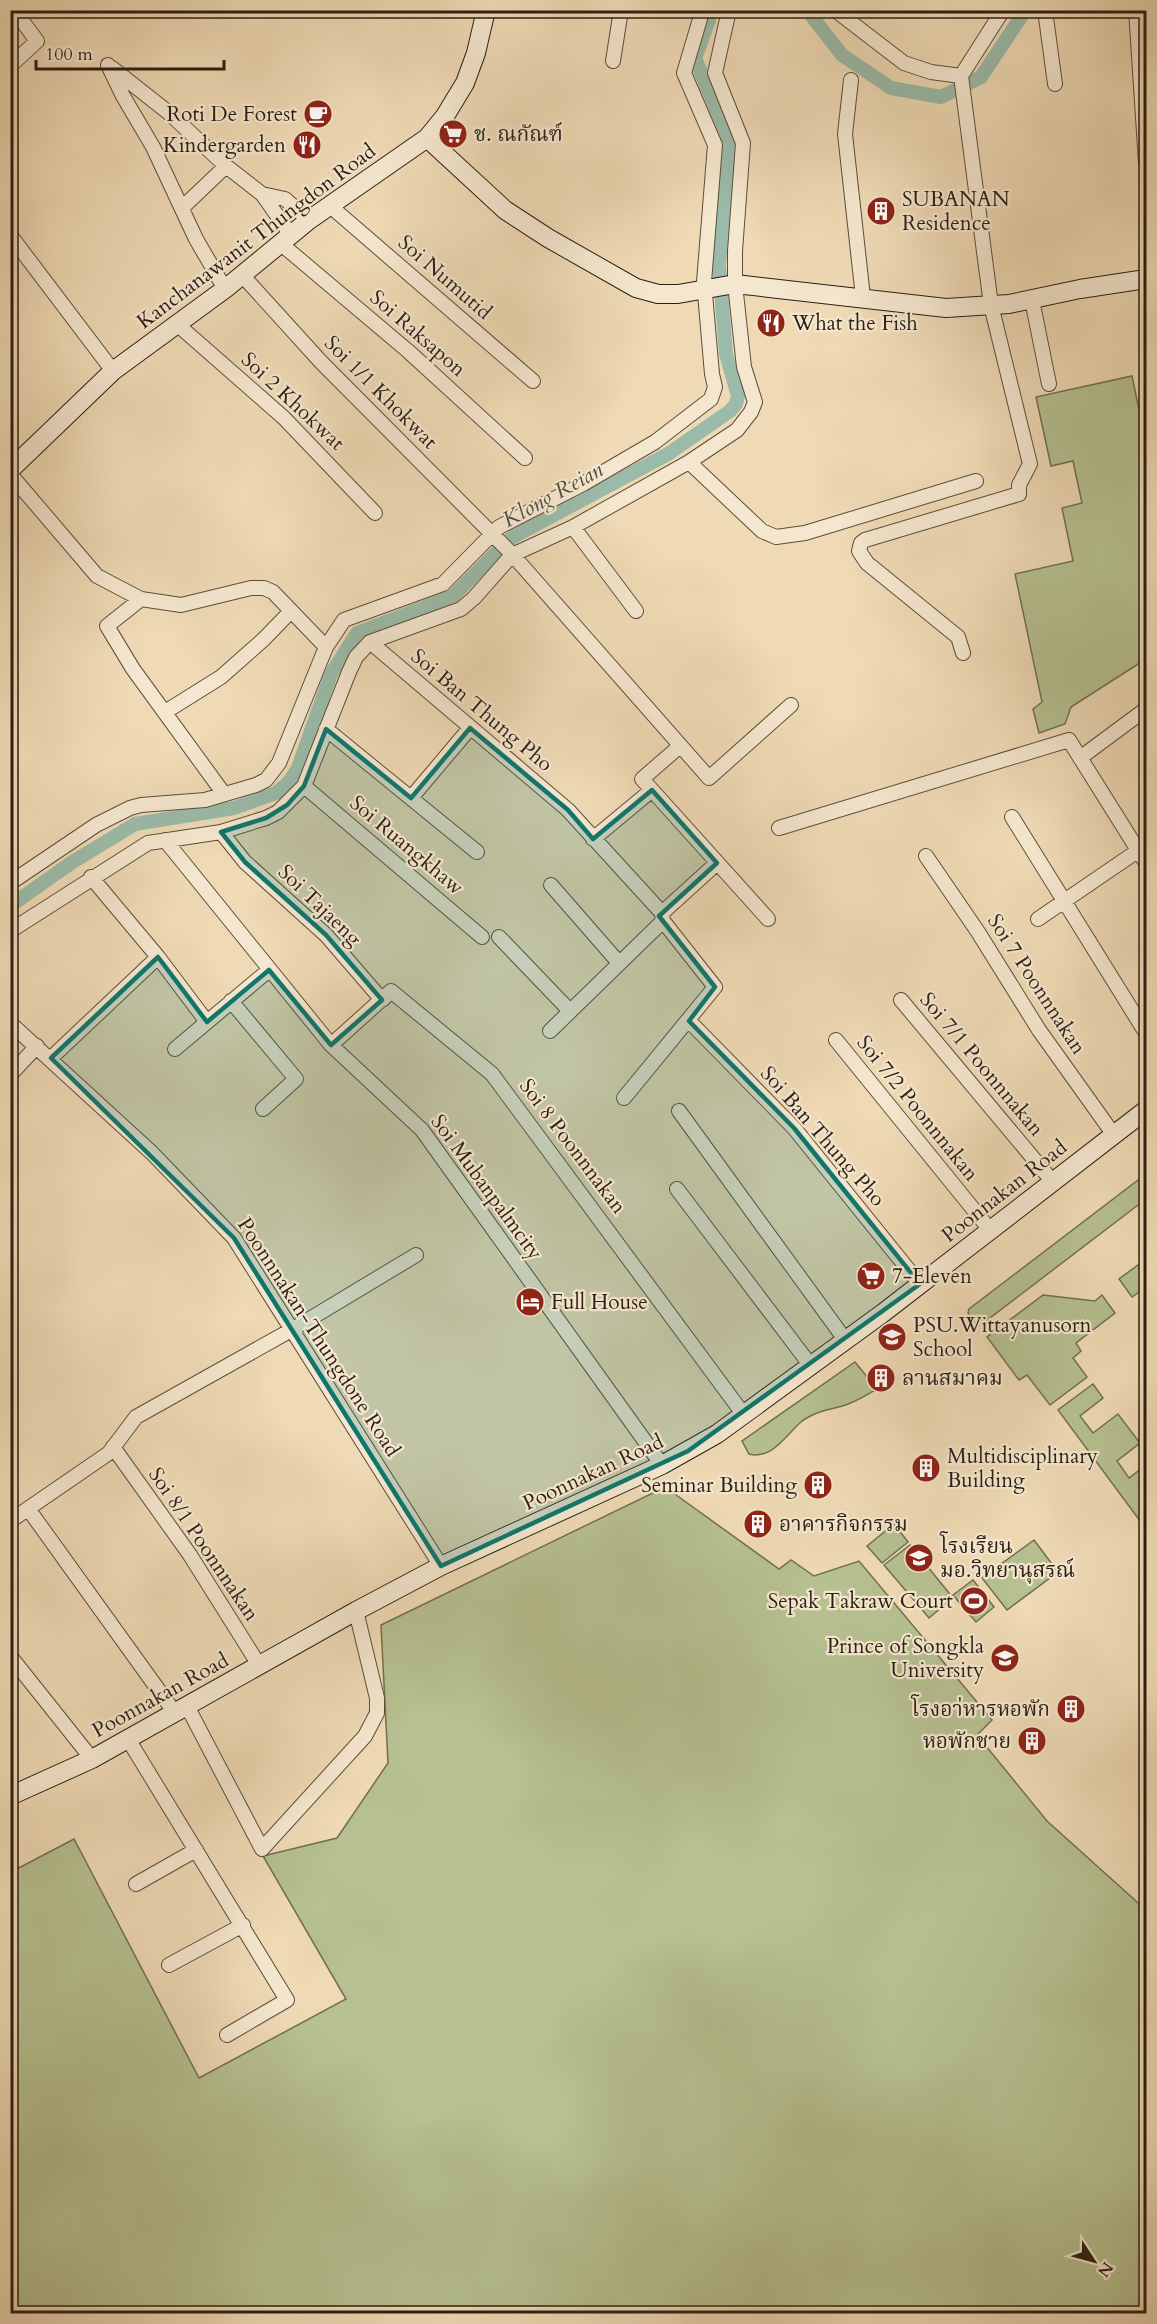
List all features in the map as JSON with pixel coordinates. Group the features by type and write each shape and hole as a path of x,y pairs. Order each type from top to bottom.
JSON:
{"street":[{"path":"10,66 37,41 14,10"},
{"name":"Kanchanawanit Thungdon Road","path":"10,472 113,371 225,289 329,205 427,138 445,116 465,83 476,53 486,10"},
{"path":"613,61 621,10"},
{"path":"10,883 96,825 130,808 141,805 196,801 260,783 275,770 326,647 344,620 443,584 507,522 622,463 686,420 711,399 715,387 706,290 715,145 684,73 700,19 700,10"},
{"path":"10,931 91,877 148,843 221,832 272,816 287,805 304,786 353,665 364,647 370,642 461,609 511,554 573,527 689,462 736,430 751,412 754,402 744,367 735,284 735,251 743,143 715,73 729,10"},
{"path":"835,10 904,63 931,72 961,76"},
{"path":"963,653 957,637 859,551 860,545 865,540 1019,494 1019,485 1030,464 991,305 961,76 1003,10"},
{"path":"1045,10 1055,84"},
{"path":"1136,10 1146,163"},
{"path":"225,289 196,239 153,147 108,65 169,113 226,166 262,194 285,199 309,220"},
{"path":"851,80 845,134 863,297"},
{"path":"427,138 505,210 548,238 636,288 658,294 706,290 735,284 946,308 1032,300 1080,289 1146,279"},
{"path":"183,207 226,166"},
{"name":"Soi Raksapon","path":"262,194 286,239 525,458"},
{"name":"Soi Numutid","path":"329,205 533,381"},
{"path":"10,235 113,371"},
{"name":"Soi 1/1 Khokwat","path":"242,275 321,362 511,554 709,778 790,705"},
{"path":"1032,300 1049,384"},
{"name":"Soi 2 Khokwat","path":"178,325 284,418 375,513"},
{"path":"689,462 762,531 776,537 805,533 976,481"},
{"path":"10,472 97,576 141,599 168,604 187,604 258,587 273,592 326,647"},
{"path":"573,527 636,611"},
{"path":"141,599 106,626 133,669 224,794"},
{"path":"165,712 221,677 264,639 291,611"},
{"name":"Soi Ban Thung Pho","path":"370,642 568,810 662,917 715,987 689,1021 794,1128 920,1284"},
{"path":"1080,758 1146,709"},
{"path":"411,798 470,728"},
{"path":"326,729 477,852"},
{"path":"779,828 1069,740 1146,863"},
{"path":"680,746 642,779 768,919"},
{"name":"Soi Ruangkhaw","path":"304,786 482,937"},
{"path":"593,839 652,790"},
{"path":"1012,817 1146,1033"},
{"name":"Soi Tajaeng","path":"221,832 249,866 326,935 386,995"},
{"name":"Soi Mubanpalmcity","path":"165,840 330,1045 422,1130 662,1465"},
{"path":"1038,919 1139,850"},
{"name":"Soi 7 Poonnnakan","path":"926,856 1039,1030 1114,1135"},
{"path":"549,1031 717,863"},
{"path":"91,877 158,957 207,1022"},
{"path":"551,885 619,963"},
{"path":"499,937 570,1011"},
{"path":"51,1058 158,957"},
{"path":"175,1048 269,970"},
{"path":"330,1045 386,995"},
{"name":"Soi 8 Poonnnakan","path":"386,995 492,1074 744,1415"},
{"name":"Soi 7/1 Poonnnakan","path":"902,1000 1053,1182"},
{"path":"231,1002 296,1079 263,1109"},
{"path":"624,1098 689,1021"},
{"name":"Poonnnakan-Thungdone Road","path":"10,1023 51,1058 152,1153 234,1238 441,1566"},
{"name":"Soi 7/2 Poonnnakan","path":"836,1040 991,1231"},
{"path":"10,1075 37,1046"},
{"name":"Poonnakan Road","path":"10,1796 92,1759 441,1566 662,1465 744,1415 846,1341 1146,1110"},
{"path":"679,1111 846,1341"},
{"path":"677,1189 811,1366"},
{"path":"10,1521 109,1453 136,1417 292,1329 416,1254"},
{"name":"Soi 8/1 Poonnnakan","path":"113,1447 190,1555 259,1665"},
{"path":"29,1510 181,1710 262,1849 365,1736 377,1713 377,1698 357,1611"},
{"path":"10,1656 92,1759"},
{"path":"128,1739 287,2000 227,2035"},
{"path":"136,1884 196,1850"},
{"path":"169,1965 243,1925"}],"highlighted area":[{"path":"470,728 568,810 593,839 652,790 717,863 659,916 715,987 689,1021 794,1128 920,1284 688,1451 441,1566 234,1238 51,1058 158,957 207,1022 269,970 331,1045 382,1000 326,935 245,862 221,832 266,818 287,805 304,786 326,729 411,798"}],"green space":[{"path":"1132,376 1146,443 1146,659 1071,707 1065,724 1039,733 1033,709 1042,702 1015,574 1073,561 1062,508 1082,503 1073,461 1051,466 1036,397"},
{"path":"1146,1174 1146,1199 982,1324 979,1325 972,1321 968,1313 969,1309"},
{"path":"1146,1259 1146,1287 1132,1297 1119,1279"},
{"path":"1043,1295 1095,1301 1102,1295 1115,1313 1076,1343 1081,1351 1073,1358 1087,1377 1050,1405 1027,1375 1019,1380 987,1337"},
{"path":"855,1362 877,1389 859,1400 810,1416 772,1450 757,1455 749,1454 742,1441"},
{"path":"1093,1384 1103,1398 1080,1416 1093,1433 1118,1414 1140,1443 1117,1461 1129,1478 1146,1465 1146,1529 1058,1410"},
{"path":"665,1487 779,1569 791,1560 814,1576 859,1561 992,1720 977,1735 1047,1821 1146,1910 1146,2313 11,2313 11,1872 74,1839 199,2078 346,1999 263,1856 337,1838 388,1763 381,1625"},
{"path":"894,1524 908,1542 882,1563 867,1546"},
{"path":"1034,1540 1058,1572 1007,1610 982,1578"},
{"path":"910,1545 953,1598 929,1618 884,1565"},
{"name":"Sepak Takraw Court","path":"973,1580 994,1607 976,1622 953,1595"}],"waterway":[{"name":"Klong Reian","path":"10,906 71,863 135,824 234,808 276,793 289,782 298,768 331,674 357,633 453,596 511,538 668,454 730,411 736,404 738,396 726,354 719,265 729,140 695,58 709,20 709,10"},
{"name":"Klong Reian","path":"807,10 842,55 891,88 941,97 981,77 1023,14 1023,10"}],"place":[{"name":"Roti De Forest","path":"318,114"},
{"name":"ช. ณกัณฑ์","path":"453,134"},
{"name":"Kindergarden","path":"307,145"},
{"name":"SUBANAN Residence","path":"881,211"},
{"name":"What the Fish","path":"771,323"},
{"name":"7-Eleven","path":"871,1276"},
{"name":"Full House","path":"530,1302"},
{"name":"PSU.Wittayanusorn School","path":"892,1337"},
{"name":"ลานสมาคม","path":"881,1378"},
{"name":"Multidisciplinary Building","path":"926,1468"},
{"name":"Seminar Building","path":"818,1485"},
{"name":"อาคารกิจกรรม","path":"758,1524"},
{"name":"โรงเรียน มอ.วิทยานุสรณ์","path":"919,1558"},
{"name":"Sepak Takraw Court","path":"974,1601"},
{"name":"Prince of Songkla University","path":"1005,1658"},
{"name":"โรงอา่หารหอพัก","path":"1071,1709"},
{"name":"หอพักชาย","path":"1032,1741"}]}
